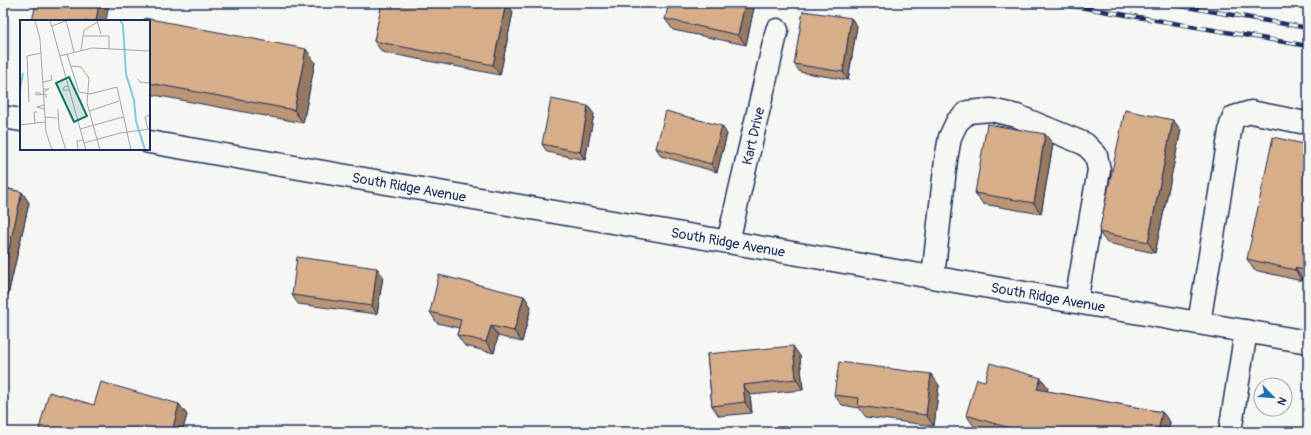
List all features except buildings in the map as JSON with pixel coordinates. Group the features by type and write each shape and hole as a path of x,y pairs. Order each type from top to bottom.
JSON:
{"street":[{"name":"Kart Drive","path":"728,242 777,30"},
{"path":"933,277 950,137 957,122 968,112 991,110 1017,116 1085,144 1096,154 1099,170 1076,302"},
{"path":"1199,323 1231,125 1234,117 1251,112 1301,122"},
{"path":"3,117 20,120"},
{"name":"South Ridge Avenue","path":"150,142 1308,342"},
{"path":"1230,432 1246,331"}],"railway":[{"path":"1056,3 1308,46"},
{"path":"1164,3 1308,28"}]}
